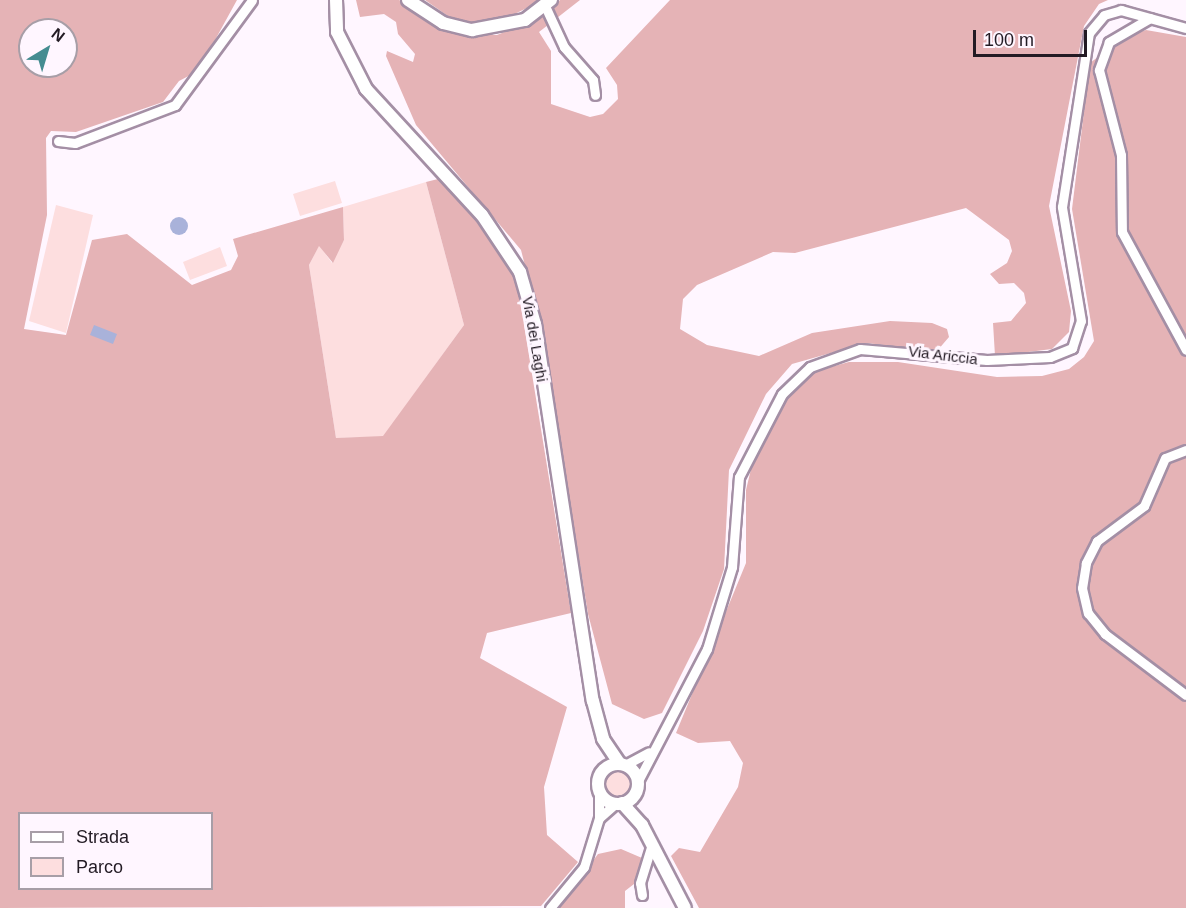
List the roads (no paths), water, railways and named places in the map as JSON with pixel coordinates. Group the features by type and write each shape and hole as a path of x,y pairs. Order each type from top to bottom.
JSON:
{"main road":[{"name":"Via dei Laghi","path":"336,0 337,32 366,89 482,215 520,272 535,324 582,645 603,739 600,783"},
{"path":"412,1 443,23 472,30 519,22 548,3"},
{"name":"Via dei Laghi","path":"603,739 637,785"},
{"path":"623,765 600,783 642,825 685,908"},
{"path":"619,803 637,785"},
{"path":"637,785 642,825"}],"street":[{"path":"58,141 75,143 175,105 252,0"},
{"path":"548,3 564,47 593,80 595,95"},
{"name":"Via Ariccia","path":"637,785 651,751 692,683 727,588 742,468 794,380 815,364 860,349 1012,359 1054,356 1076,344 1081,321 1062,207 1088,38 1097,21 1112,11 1186,28"},
{"path":"1150,18 1109,42 1099,70 1121,156 1122,232 1186,350"},
{"path":"1186,450 1162,462 1142,509 1097,541 1086,563 1082,588 1088,613 1105,634 1186,695"},
{"path":"623,765 651,751"},
{"path":"550,908 584,867 599,818 600,783"},
{"path":"599,818 619,803"},
{"path":"642,895 640,883 652,844"}],"water":[{"path":"179,217 185,220 188,226 185,232 179,235 173,232 170,226 173,220"},
{"path":"94,325 117,334 113,344 90,335"}]}
